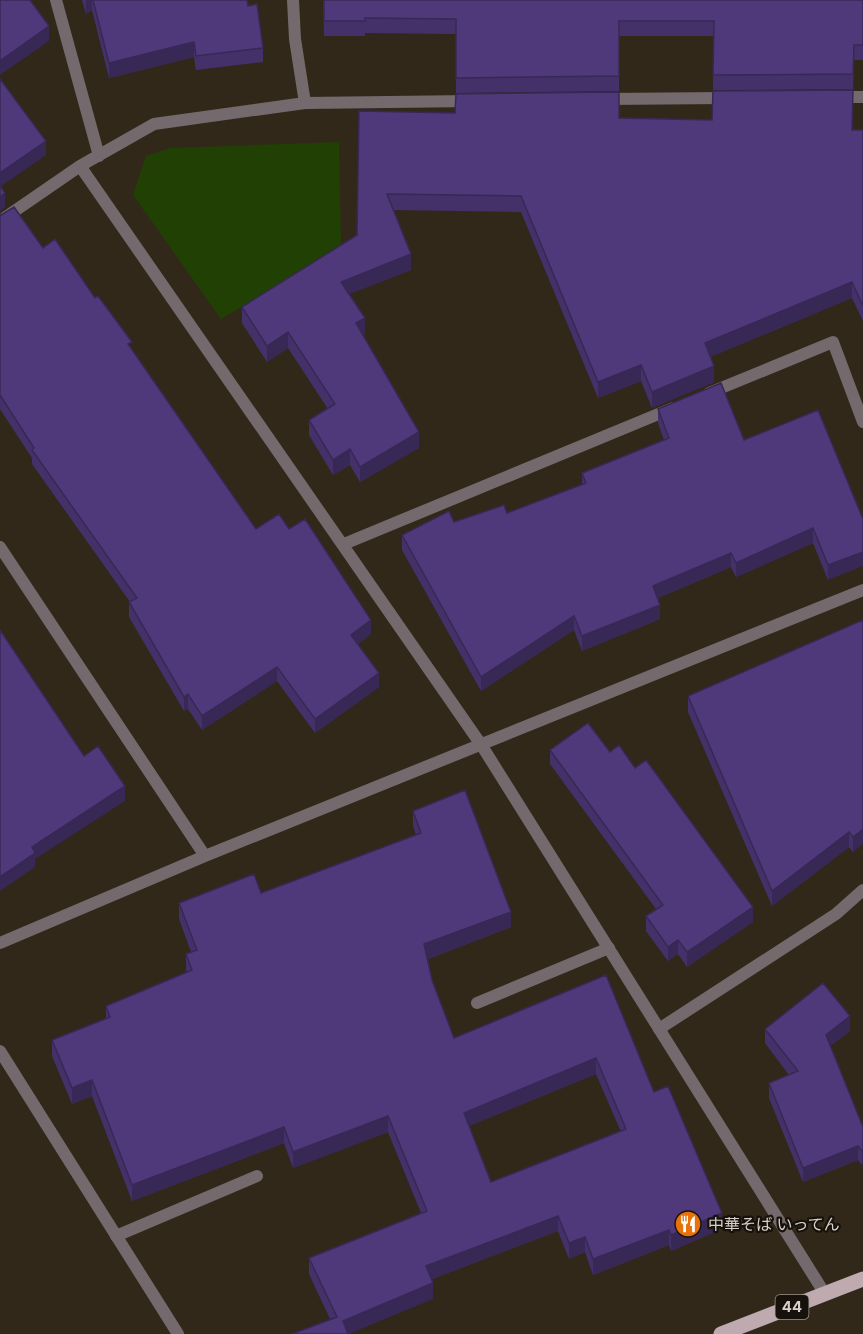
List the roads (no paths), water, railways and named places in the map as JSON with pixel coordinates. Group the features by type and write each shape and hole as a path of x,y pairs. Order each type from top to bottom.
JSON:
{"main road":[{"name":"44","path":"721,1334 863,1279"}],"street":[{"path":"56,0 99,156"},
{"path":"293,0 295,39 304,103"},
{"path":"828,97 863,97"},
{"path":"591,99 745,98"},
{"path":"0,221 80,166 154,124 304,103 483,100"},
{"path":"80,166 482,746 825,1294"},
{"path":"344,544 833,342 863,422"},
{"path":"0,547 205,856"},
{"path":"0,943 205,856 482,746 863,590"},
{"path":"659,1029 836,914 863,890"},
{"path":"477,1003 609,948"},
{"path":"0,1051 178,1334"},
{"path":"116,1236 257,1176"}],"place":[{"name":"中華そば いってん","path":"688,1224"}]}
